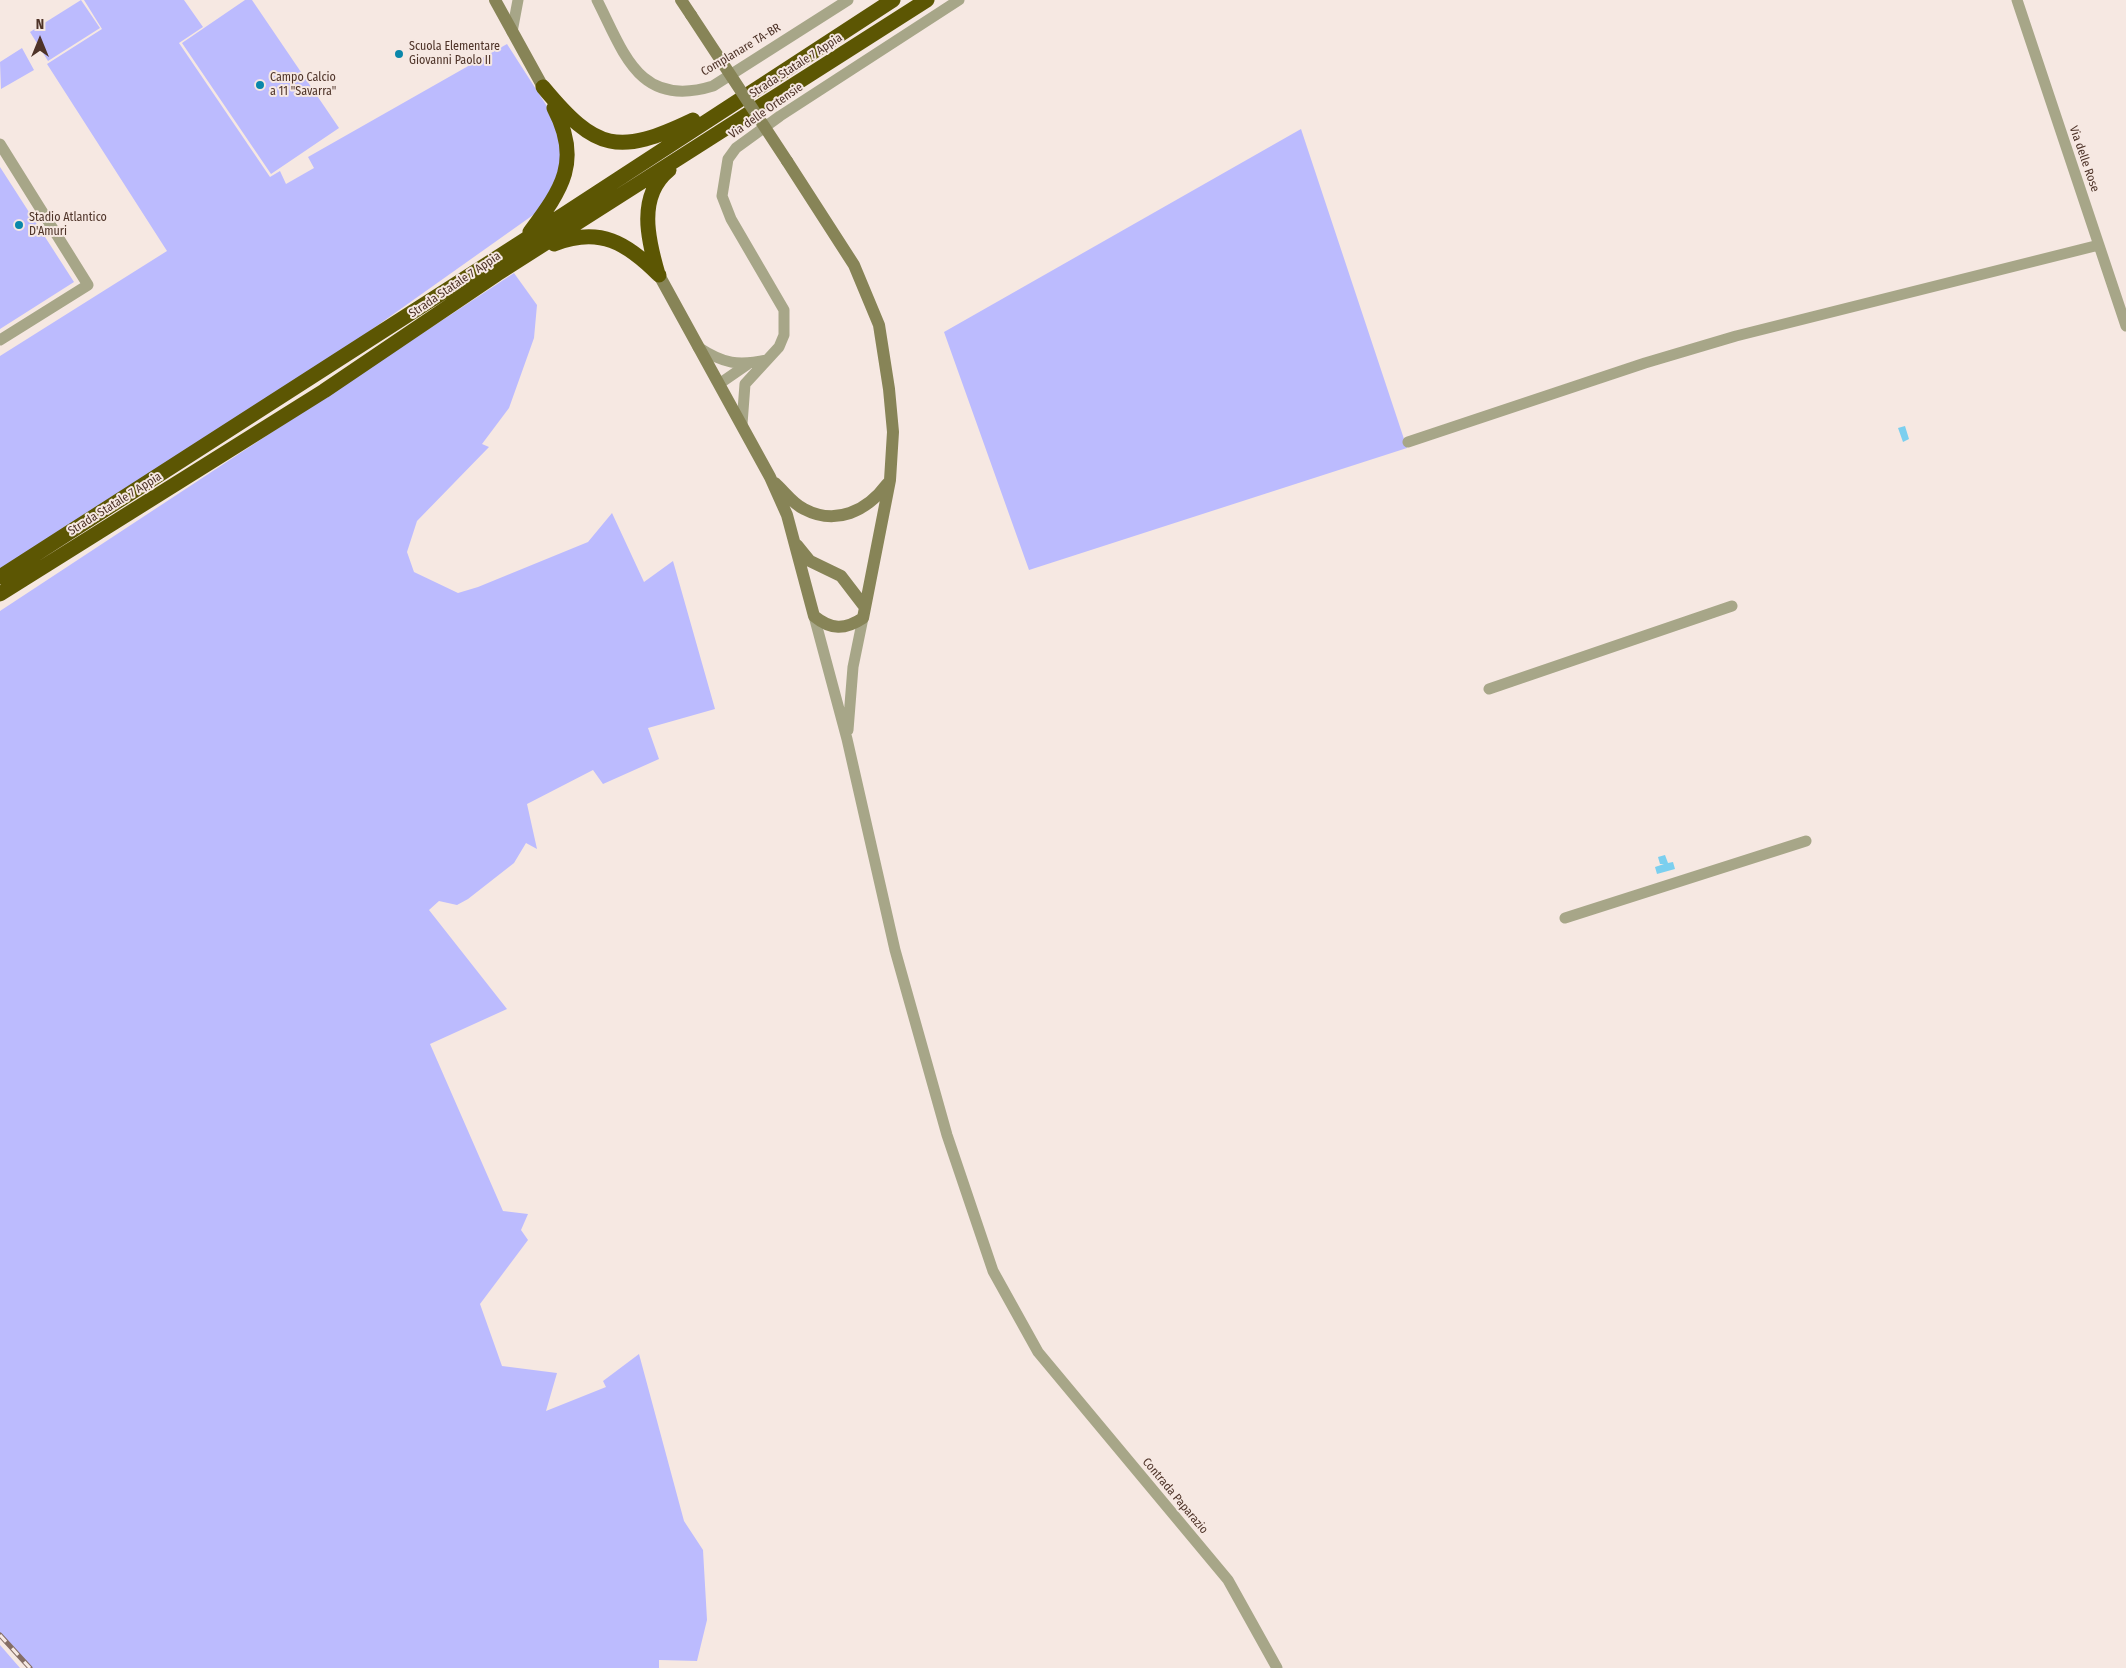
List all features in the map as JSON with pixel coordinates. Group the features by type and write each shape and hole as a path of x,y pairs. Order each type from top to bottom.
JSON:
{"highway":[{"name":"Strada Statale 7 Appia","path":"0,577 524,241 893,0"},
{"name":"Strada Statale 7 Appia","path":"0,594 324,391 497,274 927,0"},
{"path":"543,87 564,112 583,130 601,139 620,142 636,142 657,137 730,105"},
{"path":"524,241 556,197 565,177 568,152 566,137 560,119 543,87"},
{"path":"659,276 649,243 647,218 651,194 662,176 712,137"},
{"path":"497,274 520,265 554,244 566,239 589,236 607,238 624,245 659,276"}],"street":[{"path":"506,0 496,0 543,87"},
{"path":"512,32 518,0"},
{"name":"Complanare TA-BR","path":"597,0 634,69 660,88 680,92 697,91 713,86 848,0"},
{"path":"681,0 854,265 879,325 889,388 893,432 890,480 853,667 848,739"},
{"name":"Via delle Ortensie","path":"751,369 767,360 779,348 784,334 784,310 731,219 722,196 728,160 736,148 780,116 959,0"},
{"name":"Via delle Rose","path":"2017,0 2126,326"},
{"path":"0,144 88,286 0,340"},
{"path":"1408,442 1645,363 1736,336 2099,245"},
{"path":"659,276 742,424 770,477 787,515 848,739"},
{"path":"698,348 714,358 751,369"},
{"path":"719,384 751,369"},
{"path":"742,424 745,384 751,369"},
{"path":"770,477 802,508 822,516 844,515 864,508 878,497 890,480"},
{"path":"795,543 810,561 841,576 863,612"},
{"path":"1489,689 1732,606"},
{"path":"814,616 825,625 833,627 854,624 863,612"},
{"name":"Contrada Paparazio","path":"848,739 895,950 947,1135 993,1271 1038,1352 1228,1580 1276,1668"},
{"path":"1565,918 1806,841"}],"shaded area":[{"path":"81,0 100,28 48,61 30,32"},
{"path":"84,0 184,0 203,27 179,43 270,177 280,171 286,184 314,168 308,157 507,44 559,125 562,172 543,208 347,347 0,572 0,356 167,251 47,64 102,29"},
{"name":"Campo Calcio a 11 \"Savarra\"","path":"245,0 252,0 339,128 271,174 182,43"},
{"path":"22,48 34,70 1,89 0,62"},
{"path":"1301,129 1407,448 1029,570 944,332"},
{"name":"Stadio Atlantico D'Amuri","path":"0,167 74,282 0,329"},
{"path":"514,273 537,305 534,338 509,408 482,444 489,447 417,521 407,552 414,572 458,593 478,587 588,542 612,513 644,582 673,561 715,709 648,728 659,759 603,784 593,770 527,804 537,849 526,843 514,863 468,899 457,905 439,901 429,910 507,1009 430,1044 503,1211 528,1214 521,1230 528,1240 480,1304 502,1366 557,1373 546,1411 606,1387 603,1381 639,1354 684,1521 703,1550 707,1620 697,1661 659,1660 659,1668 31,1668 0,1634 0,611"},
{"path":"1905,426 1909,439 1903,442 1898,428"},
{"path":"1665,855 1668,863 1673,862 1675,869 1657,874 1655,867 1664,864 1660,864 1658,857"},
{"path":"0,1645 20,1668 0,1668"}],"railway":[{"path":"0,1635 30,1668"}],"place":[{"name":"Scuola Elementare Giovanni Paolo II","path":"399,54"},
{"name":"Campo Calcio a 11 \"Savarra\"","path":"260,85"},
{"name":"Stadio Atlantico D'Amuri","path":"19,225"}]}
